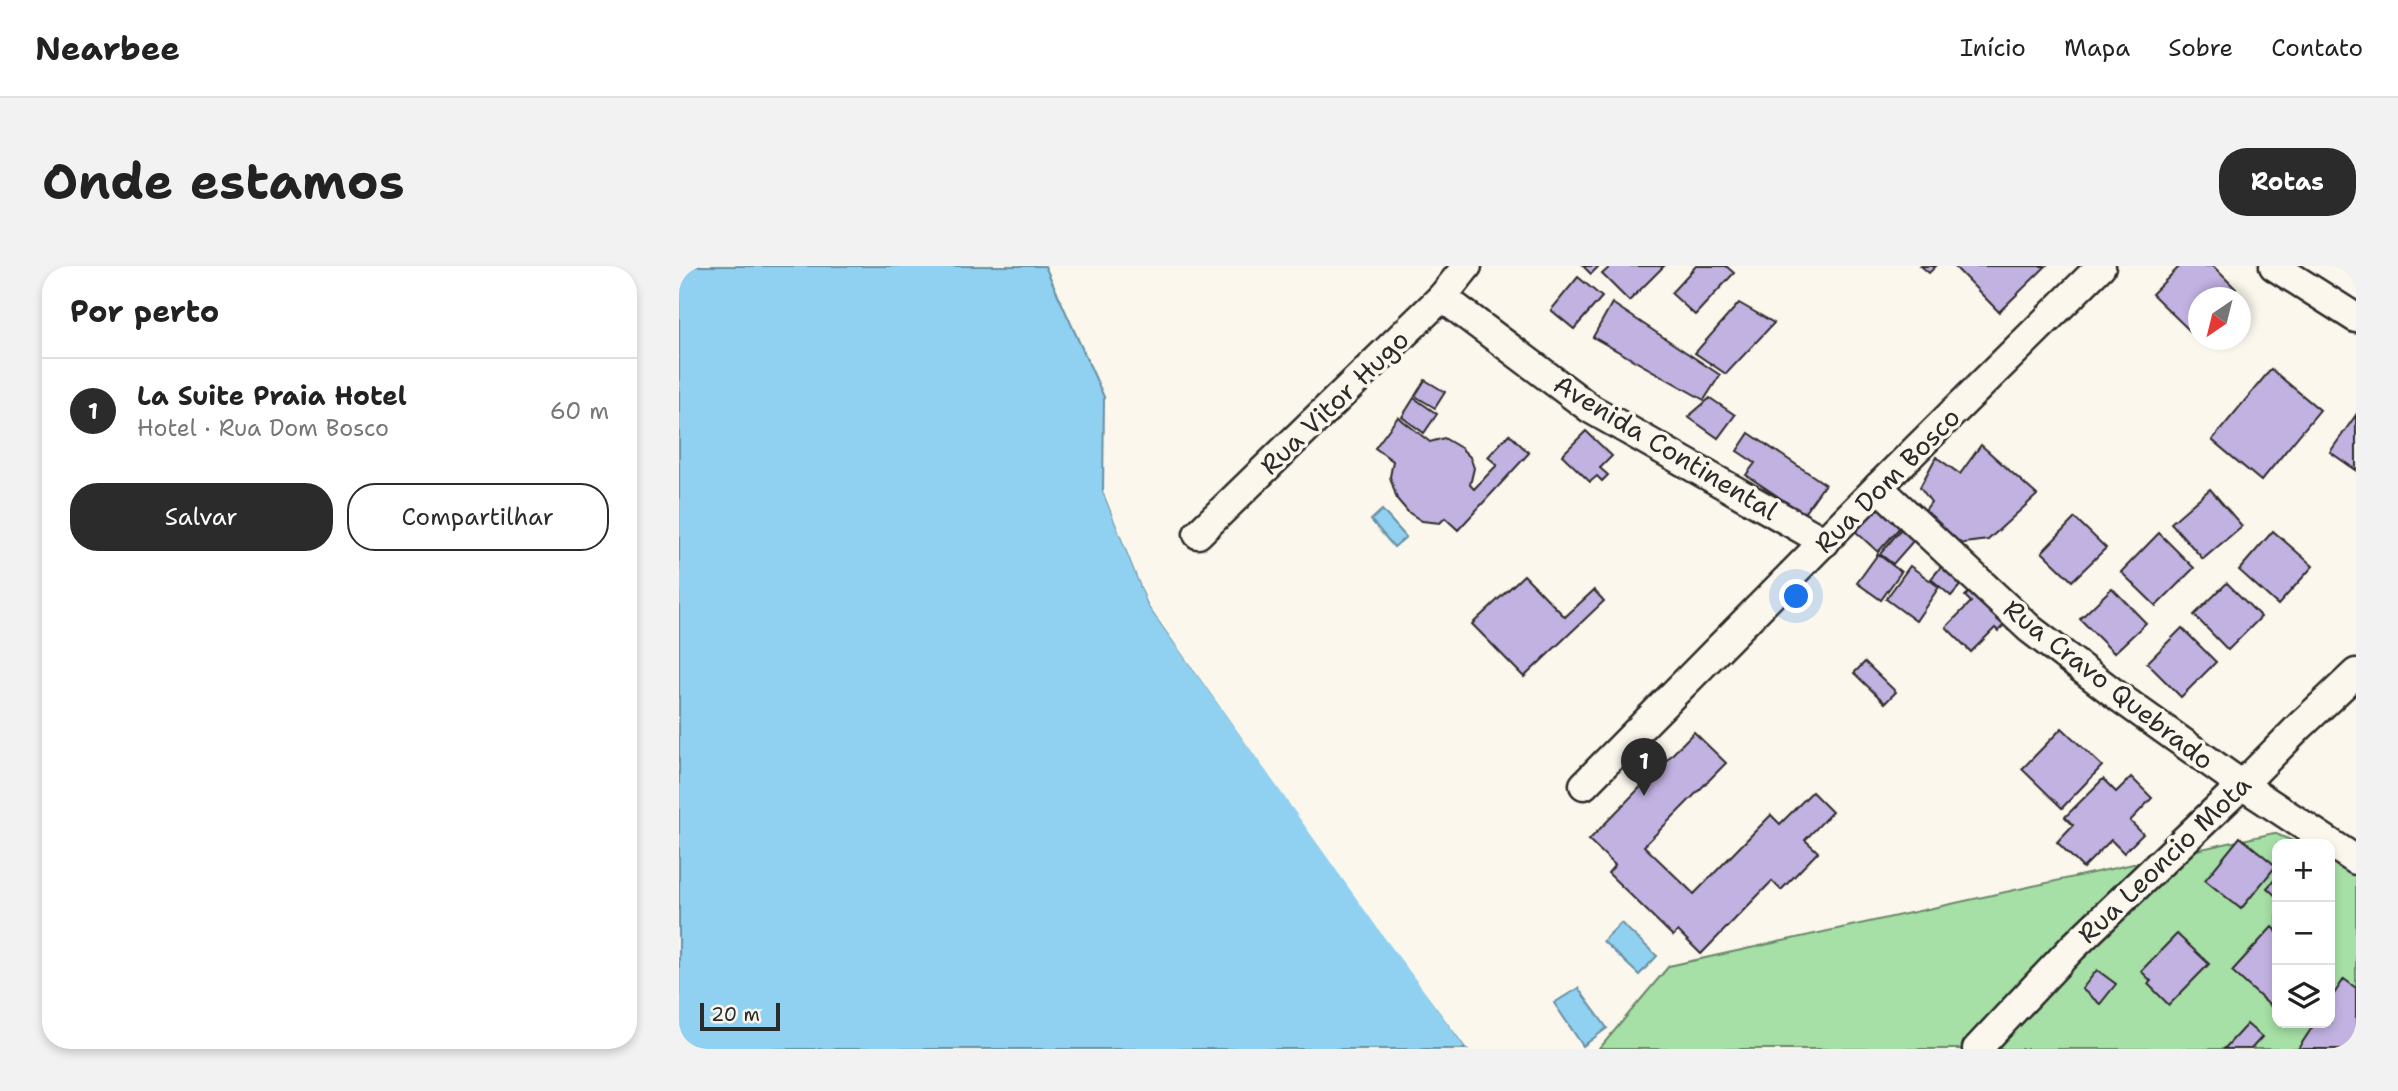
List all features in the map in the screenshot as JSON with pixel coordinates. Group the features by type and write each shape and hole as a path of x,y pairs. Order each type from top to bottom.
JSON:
{"street":[{"name":"Rua Vitor Hugo","path":"1198,534 1442,297 1467,266"},
{"name":"Rua Dom Bosco","path":"1584,785 2101,266"},
{"path":"2274,266 2356,317"},
{"name":"Avenida Continental","path":"1442,297 1591,409 1825,542"},
{"name":"Rua Cravo Quebrado","path":"1878,487 2030,629 2242,785 2356,860"},
{"name":"Rua Leoncio Mota","path":"1977,1049 2073,947 2356,673"}],"green space":[{"path":"2274,833 2288,839 2272,839 2272,1028 2335,1028 2335,859 2356,868 2356,1049 1599,1049 1669,966"}],"water":[{"path":"679,266 1045,266 1104,397 1103,491 1149,607 1467,1049 679,1049"},
{"path":"1382,510 1406,537 1394,547 1371,520"},
{"path":"1621,923 1657,956 1639,975 1603,941"},
{"path":"1578,988 1607,1028 1583,1046 1554,1003"}],"pier":[{"path":"1103,491 1107,491 1152,606 1470,1049 1467,1049 1381,933 1149,607"}],"building":[{"path":"1583,266 1599,266 1591,274"},
{"path":"1611,266 1664,266 1629,301 1602,274"},
{"path":"1696,266 1726,266 1734,273 1695,315 1671,293"},
{"path":"1921,266 1936,266 1929,273"},
{"path":"1954,266 2046,266 1999,312"},
{"path":"2180,266 2213,266 2234,287 2188,287 2188,329 2152,294"},
{"path":"1578,277 1602,297 1574,329 1551,310"},
{"path":"1612,303 1720,375 1704,400 1593,337"},
{"path":"1739,303 1774,323 1726,374 1695,353"},
{"path":"2271,369 2320,410 2261,481 2212,440"},
{"path":"1425,380 1445,392 1435,408 1415,396"},
{"path":"1414,398 1437,414 1424,433 1402,417"},
{"path":"1710,398 1735,415 1718,438 1688,417"},
{"path":"2356,415 2356,470 2330,452"},
{"path":"1398,417 1430,442 1444,438 1461,448 1470,457 1474,468 1470,485 1474,489 1497,465 1488,457 1509,434 1529,453 1458,530 1445,518 1440,523 1422,521 1408,512 1397,499 1390,477 1393,461 1375,448"},
{"path":"1586,431 1612,456 1600,468 1608,475 1602,481 1597,476 1590,482 1562,455"},
{"path":"1749,433 1825,484 1805,512 1801,512 1746,475 1755,463 1737,451"},
{"path":"1981,445 2037,495 1988,540 1951,547 1920,517 1931,502 1920,487 1936,457 1960,474"},
{"path":"2210,489 2242,526 2203,559 2171,523"},
{"path":"1879,504 1902,525 1878,552 1855,531"},
{"path":"2075,518 2106,548 2072,581 2042,552"},
{"path":"1901,529 1914,540 1893,564 1880,554"},
{"path":"2273,531 2313,566 2278,605 2239,570"},
{"path":"2159,533 2194,568 2156,606 2121,572"},
{"path":"1878,554 1901,572 1881,600 1857,583"},
{"path":"1945,562 1965,580 1951,596 1931,579"},
{"path":"1910,566 1939,587 1916,621 1886,599"},
{"path":"1524,575 1565,617 1594,590 1604,601 1524,677 1472,624"},
{"path":"2227,583 2261,617 2228,650 2194,615"},
{"path":"2112,588 2146,623 2114,653 2080,619"},
{"path":"1972,590 2006,623 1998,631 1995,628 1971,652 1946,627 1971,602 1965,596"},
{"path":"2182,628 2216,662 2181,697 2147,663"},
{"path":"1865,662 1896,692 1885,703 1854,673"},
{"path":"2062,728 2102,766 2062,808 2022,769"},
{"path":"1694,732 1726,763 1644,846 1694,894 1771,815 1780,824 1812,792 1832,812 1805,840 1818,852 1781,890 1772,881 1701,954 1678,931 1673,936 1608,873 1615,865 1589,840"},
{"path":"2131,777 2152,798 2130,821 2143,834 2124,853 2111,840 2083,868 2057,842 2073,825 2065,817 2103,779 2116,792"},
{"path":"2240,837 2272,863 2272,871 2241,909 2205,880"},
{"path":"2272,927 2272,1007 2232,971"},
{"path":"2177,934 2209,964 2169,1005 2148,984 2151,981 2141,971"},
{"path":"2097,970 2116,984 2100,1004 2082,989"},
{"path":"2344,979 2356,988 2356,1049 2298,1049 2312,1028 2335,1028 2335,992"},
{"path":"2247,1024 2262,1037 2251,1049 2224,1049"}],"place":[{"name":"La Suite Praia Hotel","path":"1644,796"}]}
